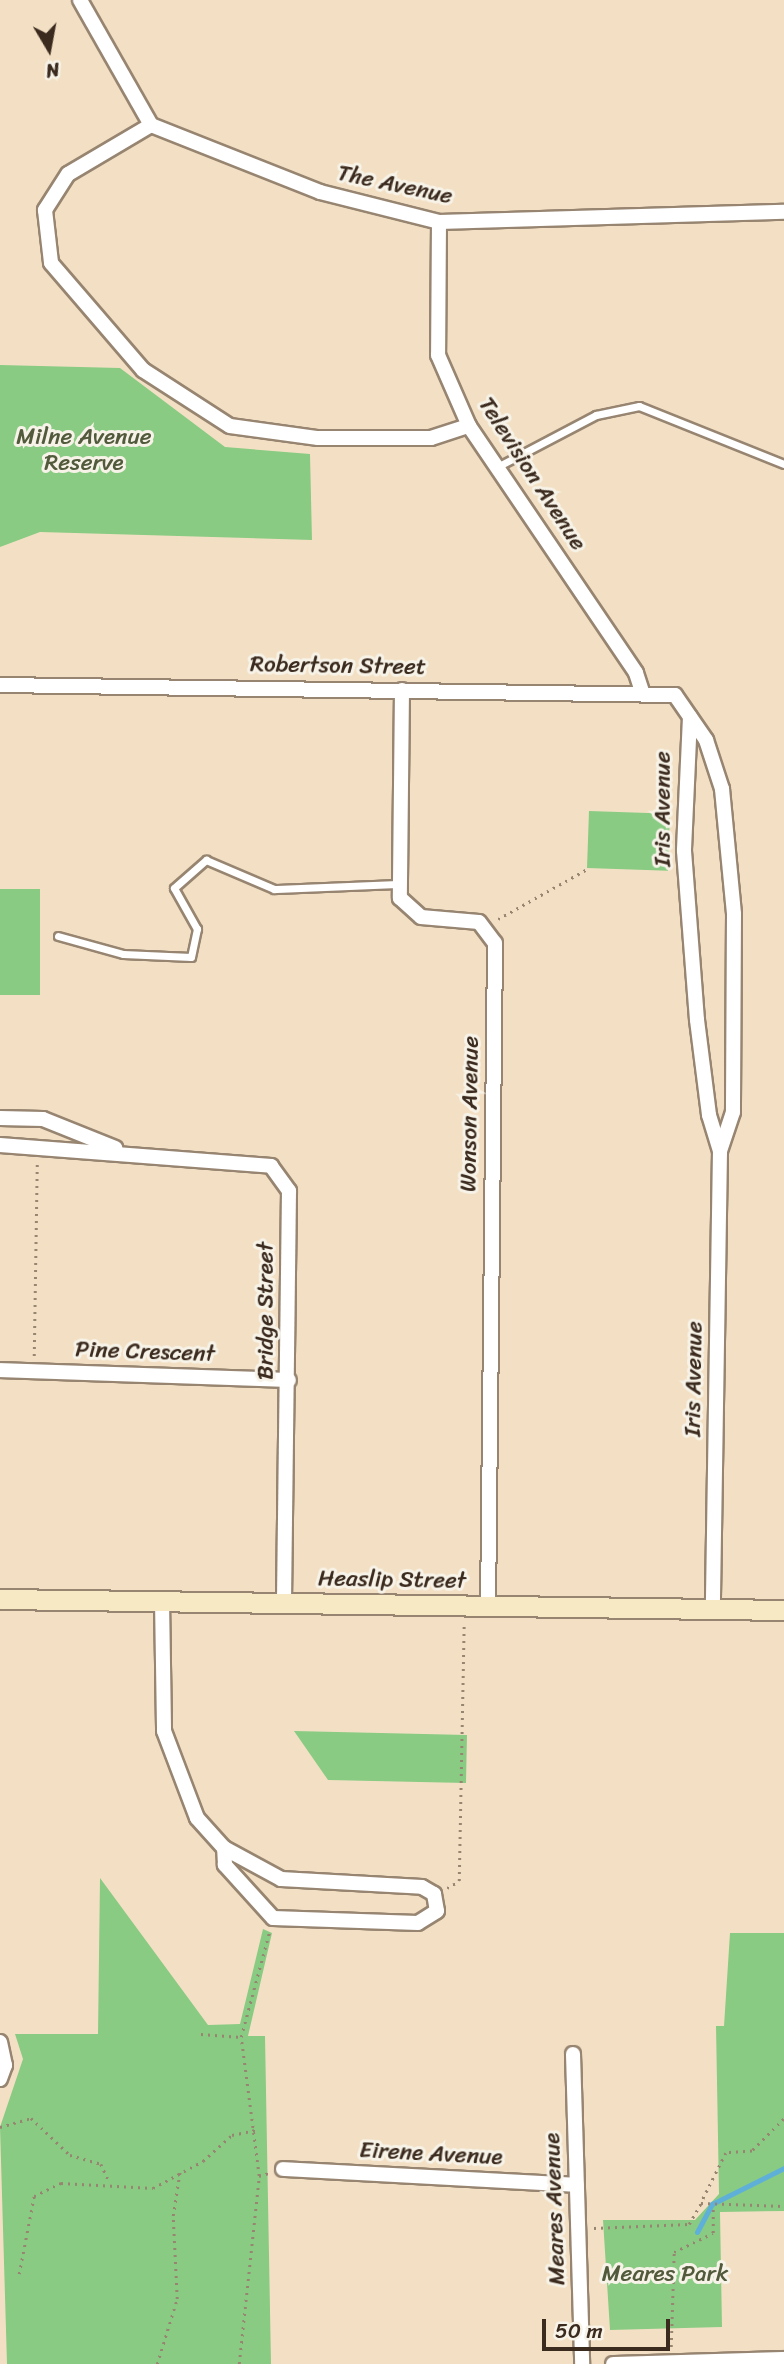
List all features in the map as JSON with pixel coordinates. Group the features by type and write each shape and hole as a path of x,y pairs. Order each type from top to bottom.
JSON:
{"street":[{"path":"80,0 152,125 68,174 45,210 51,263 143,370 230,426 331,438 431,438 468,426"},
{"name":"The Avenue","path":"152,125 320,192 439,222 784,212"},
{"name":"Television Avenue","path":"439,222 438,355 468,426 636,673 642,692"},
{"name":"Robertson Street","path":"0,685 642,692 675,695"},
{"path":"402,690 400,898 421,918 482,927"},
{"name":"Iris Avenue","path":"675,695 706,740 722,789 734,914 733,1112 720,1151 713,1608"},
{"name":"Iris Avenue","path":"690,717 684,851 697,1020 709,1115 720,1151"},
{"name":"Wonson Avenue","path":"482,927 495,943 488,1606"},
{"name":"Bridge Street","path":"0,1118 43,1119 129,1153"},
{"name":"Bridge Street","path":"0,1145 38,1145 271,1166 289,1191 289,1380 284,1603"},
{"name":"Pine Crescent","path":"0,1370 289,1380"},
{"name":"Heaslip Street","path":"0,1599 784,1610"},
{"path":"162,1600 164,1731 197,1818 224,1849 302,1885 422,1887 434,1895 437,1911 427,1922 273,1918 225,1865 224,1849"},
{"path":"0,2042 5,2065 0,2079"},
{"name":"Meares Avenue","path":"573,2054 582,2364"},
{"name":"Eirene Avenue","path":"283,2169 577,2185"},
{"path":"613,2364 784,2360"}],"lane":[{"path":"497,467 596,415 639,406 784,464"},
{"path":"58,936 124,954 191,957 197,929 174,887 206,860 274,889 400,884"}],"path":[{"path":"482,927 589,868"},
{"path":"33,1370 38,1145"},
{"path":"434,1895 459,1881 464,1605"},
{"path":"239,2364 258,2176 255,2130 241,2037 273,1918"},
{"path":"201,2034 241,2037"},
{"path":"0,2127 32,2118 70,2155 101,2164 109,2181"},
{"path":"578,2229 689,2224 726,2153 751,2151 784,2119"},
{"path":"19,2274 34,2196 61,2183 109,2181 153,2188 180,2171 203,2161 232,2135 255,2130"},
{"path":"258,2176 283,2169"},
{"path":"157,2364 177,2300 173,2216 180,2171"},
{"path":"701,2203 713,2207 784,2206"},
{"path":"670,2362 674,2252 713,2233 713,2207"}],"green space":[{"name":"Milne Avenue Reserve","path":"0,365 120,368 225,447 310,454 312,540 40,532 0,547"},
{"path":"589,811 670,814 668,871 587,868"},
{"path":"0,889 40,889 40,995 0,995"},
{"path":"294,1731 467,1735 466,1783 328,1780"},
{"path":"100,1878 208,2025 240,2024 263,1929 272,1933 248,2036 265,2036 271,2364 7,2364 0,2127 23,2059 15,2034 98,2034"},
{"name":"Meares Park","path":"730,1933 784,1933 784,2211 720,2212 722,2327 610,2330 603,2220 695,2220 719,2194 716,2026 724,2026"}],"waterway":[{"path":"697,2232 712,2204 784,2168"}]}
